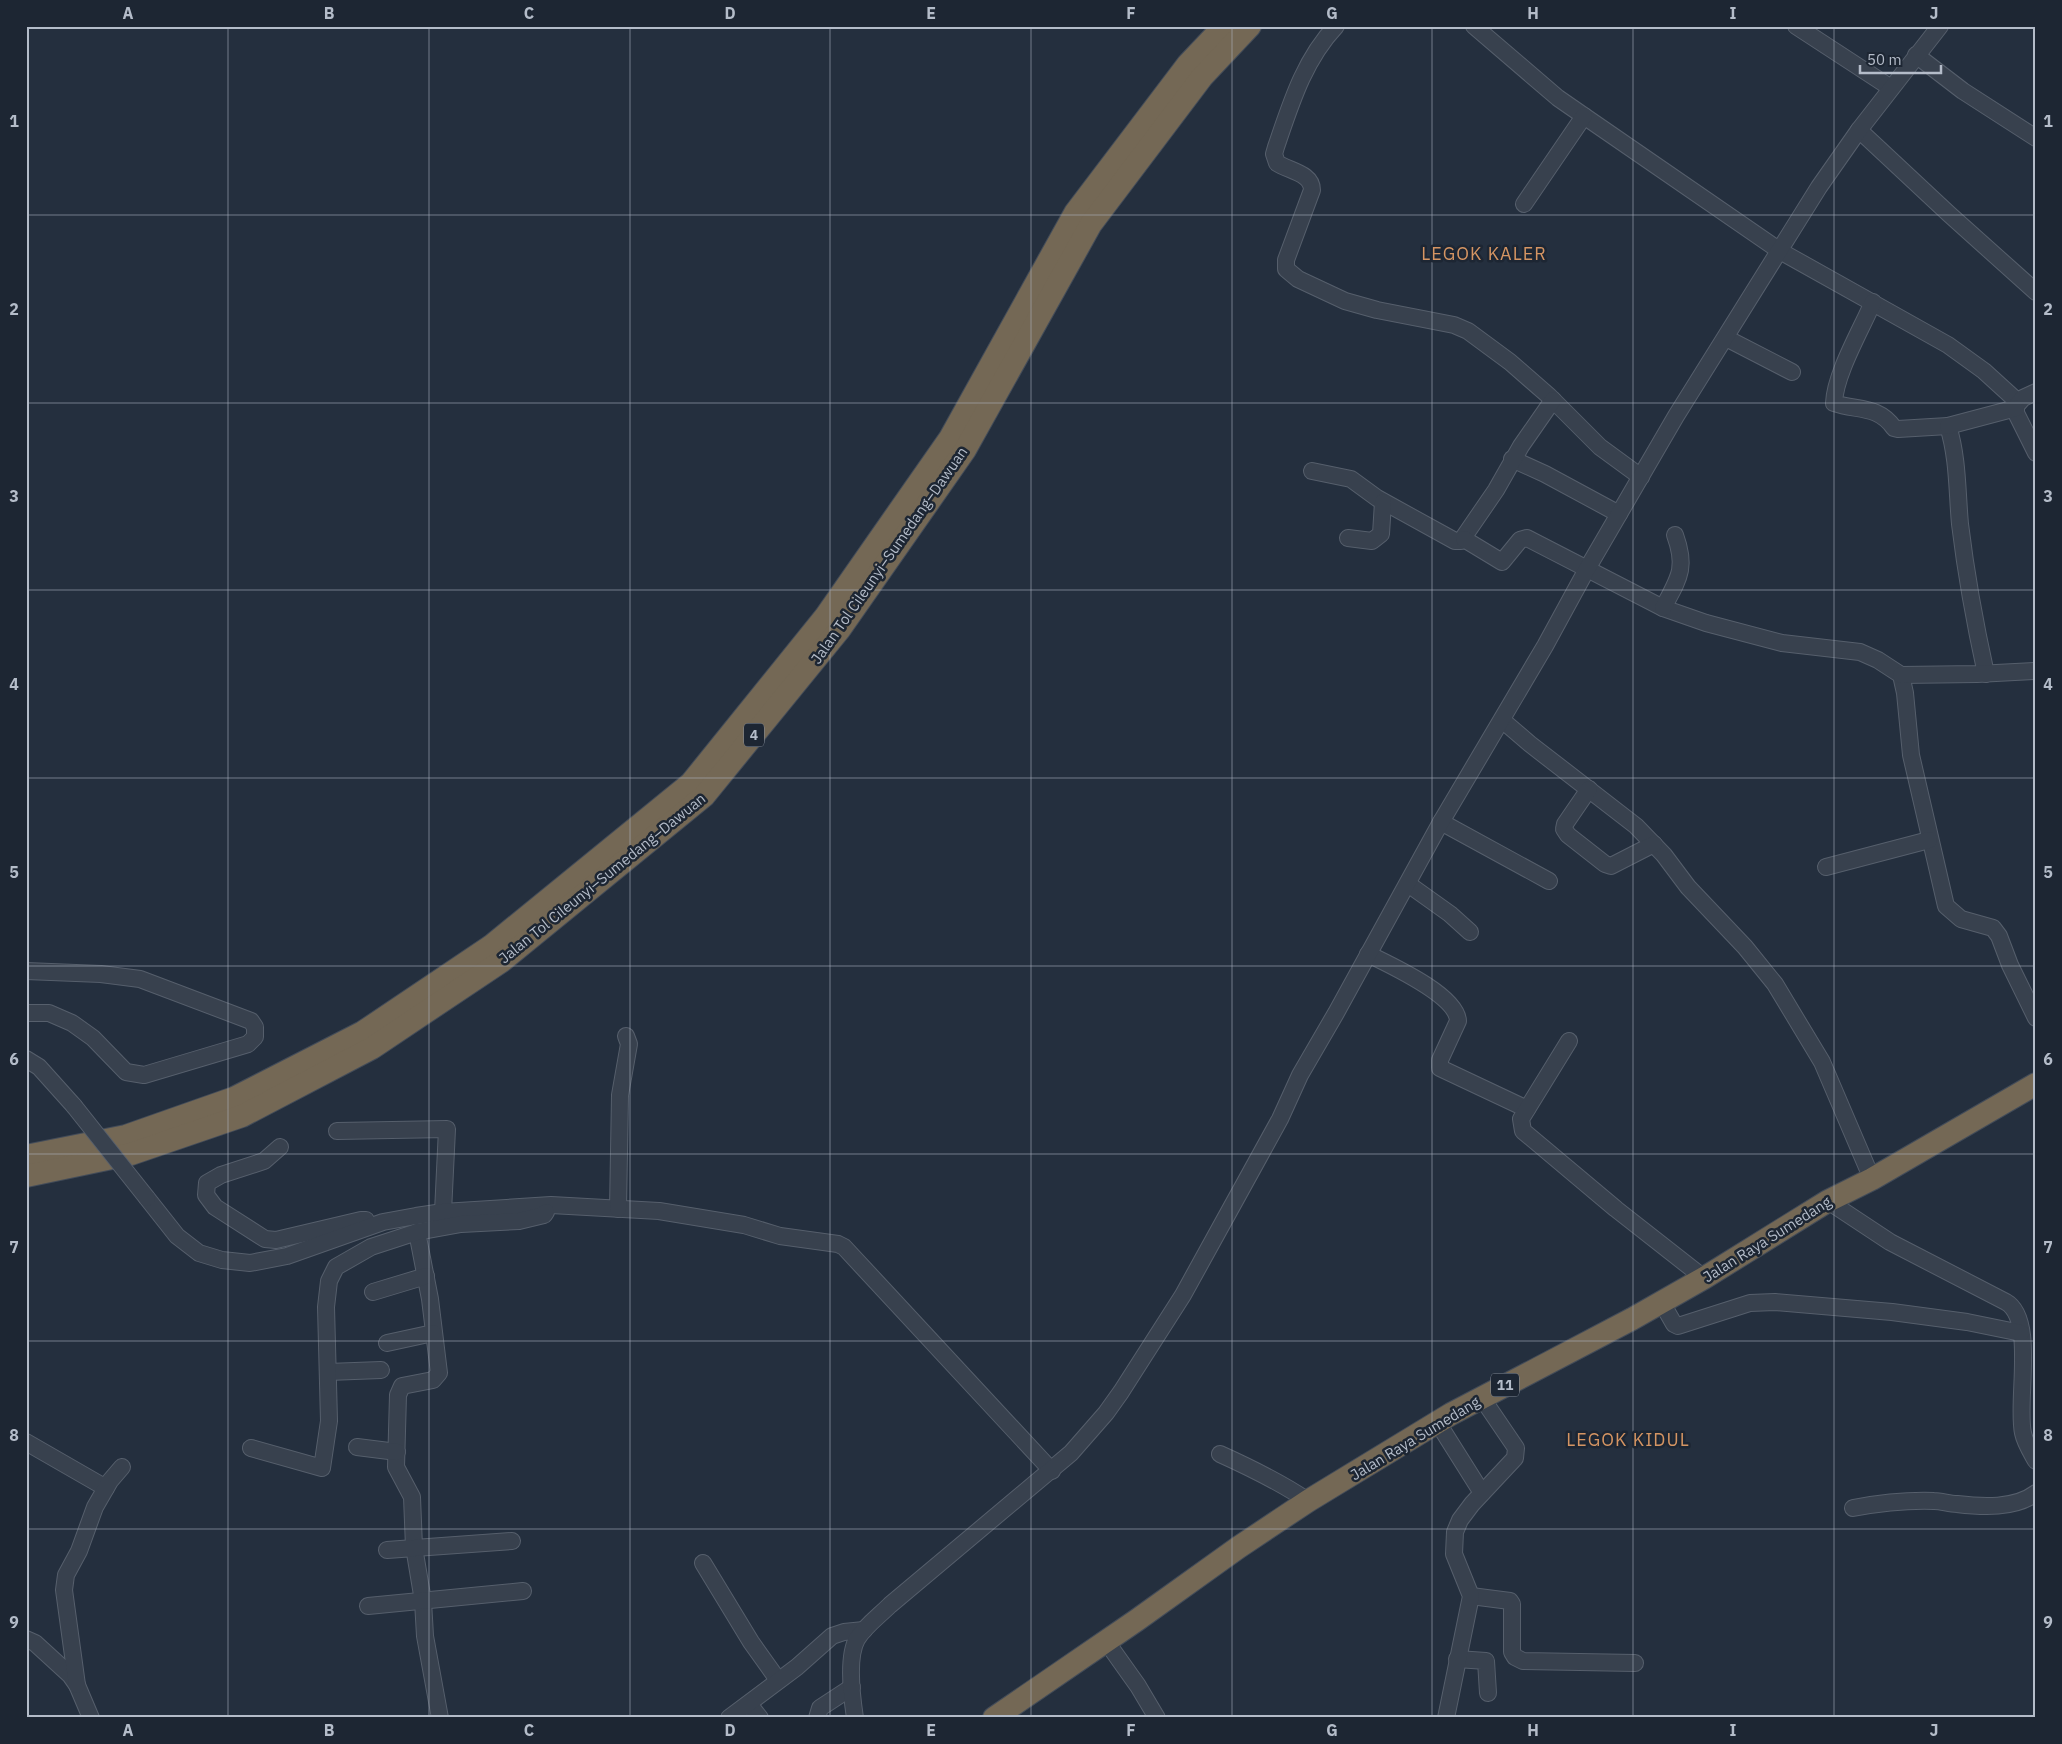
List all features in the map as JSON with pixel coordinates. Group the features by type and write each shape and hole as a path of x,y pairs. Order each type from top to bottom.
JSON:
{"highway":[{"name":"Jalan Tol Cileunyi–Sumedang–Dawuan","path":"26,1156 126,1136 234,1098 363,1032 491,946 691,783 825,617 950,438 1075,213 1188,64 1224,26"},
{"name":"Jalan Tol Cileunyi–Sumedang–Dawuan","path":"26,1176 131,1154 242,1116 372,1048 502,961 704,796 840,629 965,450 1091,224 1202,77 1250,26"},
{"name":"Jalan Raya Sumedang","path":"994,1718 1308,1501 1482,1398 1662,1303 1828,1201 1872,1179 2036,1084"}],"street":[{"path":"1336,26 1311,59 1296,89 1274,154 1277,163 1306,176 1312,185 1312,190 1286,260 1286,269 1298,279 1345,301 1377,310 1454,324 1468,331 1510,362 1553,400 1600,447 1641,477"},
{"path":"1474,26 1558,98 1780,252 1948,345 1984,371 2017,405"},
{"path":"1796,26 1891,88"},
{"path":"855,1718 852,1687 853,1650 864,1630 890,1605 1052,1471 1071,1453 1106,1413 1183,1295 1280,1119 1300,1075 1441,822 1502,720 1676,416 1726,338 1739,313 1780,252 1819,186 1859,130 1940,26"},
{"path":"1916,55 1963,91 2036,138"},
{"path":"1524,204 1584,116"},
{"path":"1859,130 2036,292"},
{"path":"1873,302 1846,362 1834,403 1877,414 1889,419 1894,428 1898,429 1948,426 2017,405 2036,392"},
{"path":"1726,338 1792,372"},
{"path":"1464,539 1496,490 1512,460 1553,400"},
{"path":"2017,405 2016,413 2036,453"},
{"path":"1948,426 1957,466 1960,524 1970,594 1986,674"},
{"path":"1512,460 1545,474 1619,514"},
{"path":"1312,471 1350,479 1384,502 1455,541 1464,539 1502,562 1520,540 1527,538 1663,608 1706,623 1782,643 1860,652 1878,660 1901,675 1986,674 2036,671"},
{"path":"1348,538 1372,540 1381,534 1384,502"},
{"path":"1663,608 1678,576 1682,562 1675,535"},
{"path":"1901,675 1905,693 1911,755 1946,906 1961,919 1993,928 2036,1018"},
{"path":"1502,720 1636,826 1654,844 1688,886 1745,947 1775,984 1822,1062 1872,1179"},
{"path":"1589,789 1565,824 1564,829 1568,835 1605,864 1611,866 1654,844"},
{"path":"1441,822 1549,881"},
{"path":"1826,867 1930,840"},
{"path":"1408,884 1450,914 1470,932"},
{"path":"1368,954 1416,979 1454,1008 1458,1021 1440,1060 1440,1068 1527,1109"},
{"path":"26,971 101,974 140,979 251,1021 255,1027 256,1036 248,1044 144,1075 126,1072 93,1038 72,1023 49,1013 26,1013"},
{"path":"618,1209 620,1094 629,1044 626,1036"},
{"path":"1569,1041 1521,1119 1523,1131 1704,1278"},
{"path":"26,1059 39,1067 74,1106 178,1236 199,1253 222,1260 250,1263 288,1256 383,1222 443,1212 551,1205 659,1211 744,1225 780,1236 833,1243 844,1247 1052,1471"},
{"path":"337,1131 447,1129 443,1212"},
{"path":"280,1147 264,1161 221,1175 207,1182 206,1194 215,1207 265,1239 276,1240 361,1220 383,1222"},
{"path":"1828,1201 1890,1242 2012,1305 2020,1320 2023,1344 2023,1433 2036,1461"},
{"path":"251,1448 322,1468 329,1421 326,1307 329,1281 336,1267 371,1247 417,1232 461,1224 519,1221 544,1215 551,1205"},
{"path":"417,1232 426,1276 439,1373 433,1380 402,1386 398,1395 396,1467 412,1497 414,1547 423,1601 425,1636 440,1718"},
{"path":"373,1292 426,1276"},
{"path":"1662,1303 1674,1324 1678,1326 1750,1303 1775,1302 1892,1312 1967,1322 2021,1333"},
{"path":"387,1344 433,1333"},
{"path":"328,1372 381,1370"},
{"path":"1446,1718 1471,1596 1456,1560 1453,1544 1455,1532 1460,1520 1482,1492 1515,1458 1517,1453 1516,1448 1482,1398"},
{"path":"1438,1423 1482,1492"},
{"path":"26,1442 106,1488"},
{"path":"356,1448 397,1452"},
{"path":"1220,1454 1260,1472 1308,1501"},
{"path":"91,1718 77,1685 64,1590 66,1574 79,1551 95,1507 106,1488 122,1467"},
{"path":"1853,1508 1900,1501 1936,1501 2001,1506 2029,1498 2036,1493"},
{"path":"387,1550 512,1541"},
{"path":"703,1564 751,1642 778,1680"},
{"path":"368,1606 523,1591"},
{"path":"1471,1596 1510,1601 1512,1604 1512,1652 1523,1661 1635,1663"},
{"path":"729,1718 797,1667 832,1636 844,1632 864,1630"},
{"path":"26,1639 35,1643 60,1665 77,1685"},
{"path":"1106,1641 1138,1686 1157,1718"},
{"path":"1457,1659 1486,1661 1488,1693"},
{"path":"817,1718 820,1708 852,1687"},
{"path":"749,1704 760,1718"}],"district":[{"name":"LEGOK KALER","path":"1484,253"},
{"name":"LEGOK KIDUL","path":"1628,1439"}]}
